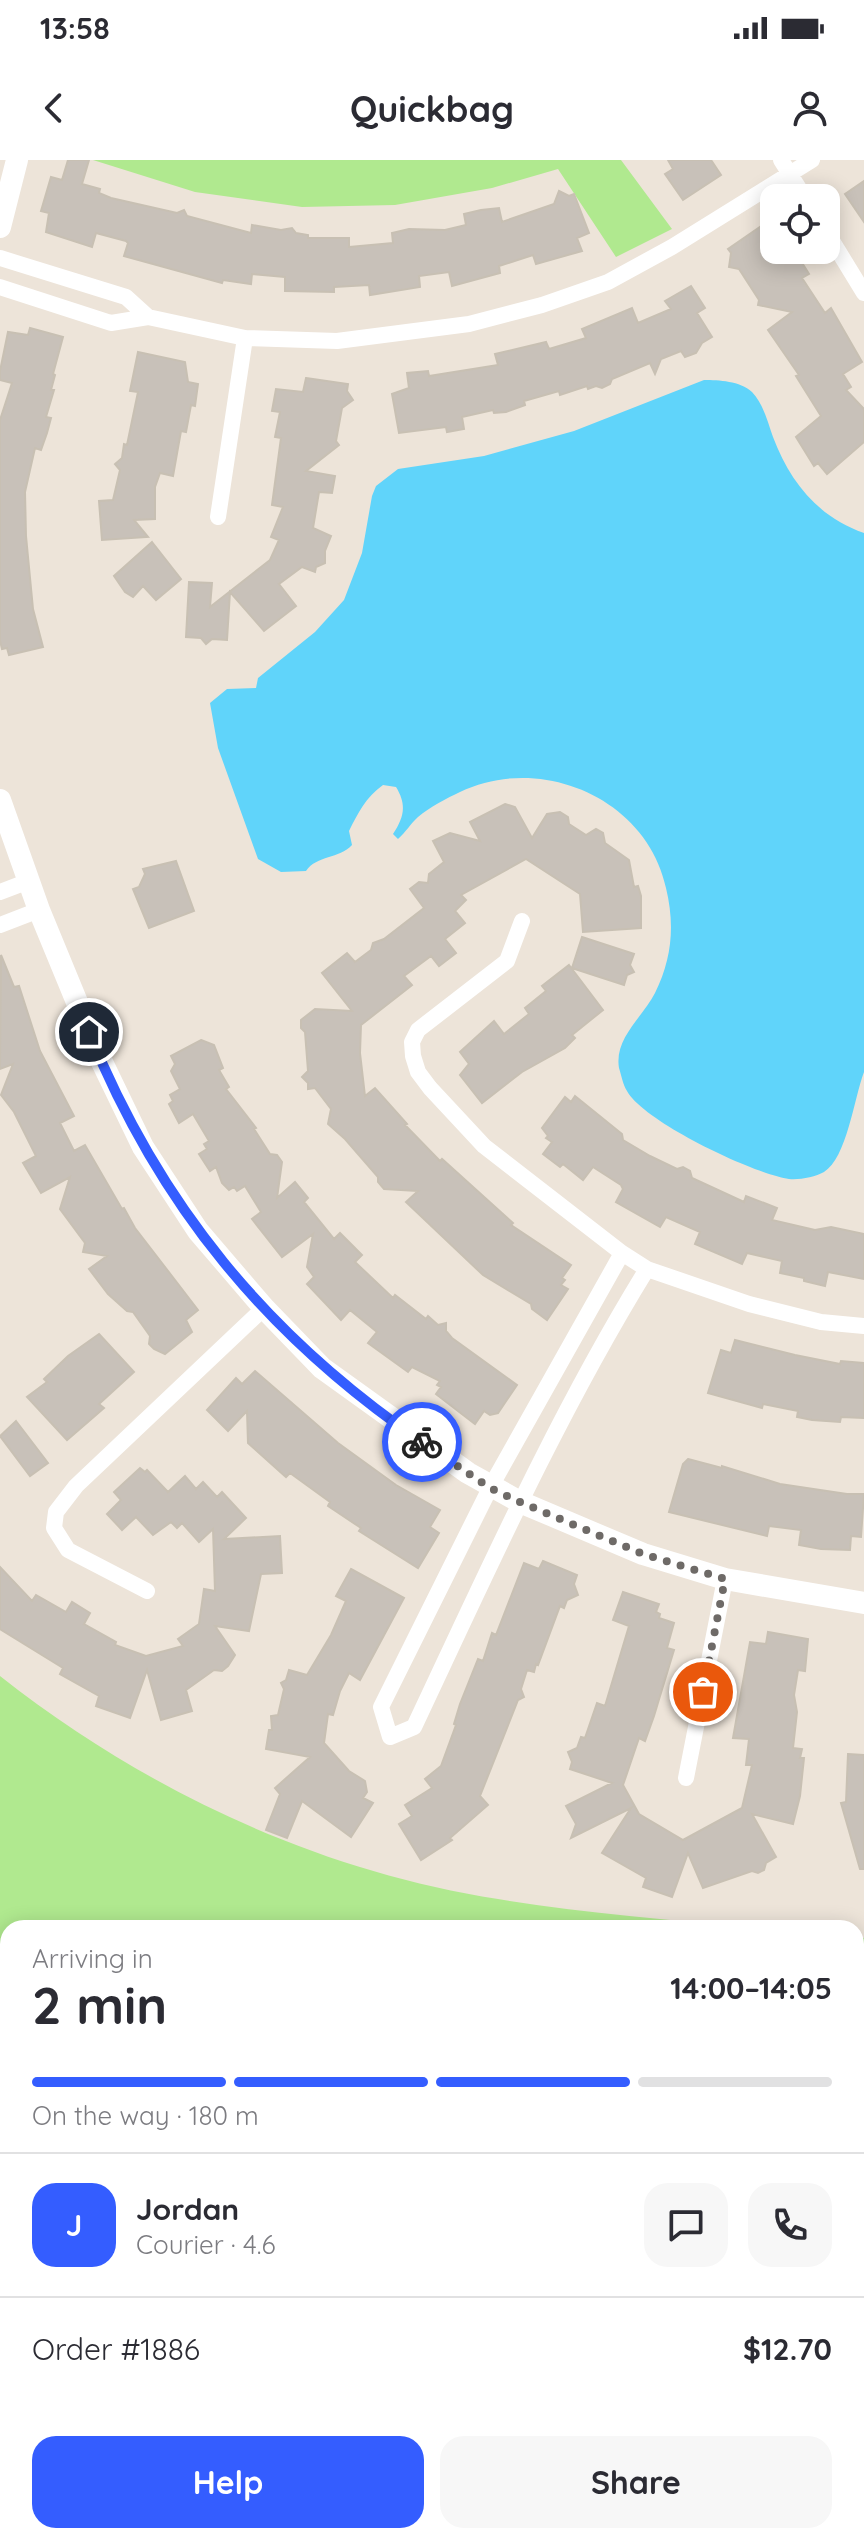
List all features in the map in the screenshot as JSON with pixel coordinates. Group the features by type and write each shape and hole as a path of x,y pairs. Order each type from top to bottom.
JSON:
{"street":[{"path":"0,227 17,160"},
{"path":"781,160 796,184"},
{"path":"0,287 111,323 148,317 245,338 337,341 469,324 542,305 608,282 672,247 812,160"},
{"path":"840,254 864,293"},
{"path":"0,258 126,297 148,317"},
{"path":"218,517 245,338"},
{"path":"0,800 39,910 100,1058 143,1147 198,1231 264,1308 322,1368 406,1431 490,1488 520,1502 643,1554 725,1579 864,1603"},
{"path":"0,892 29,881"},
{"path":"0,925 39,910"},
{"path":"522,921 507,961 418,1030 412,1042 418,1072 484,1146 647,1269 749,1304 821,1322 864,1326"},
{"path":"622,1253 490,1488 381,1707 390,1737 414,1727 520,1502 617,1318 647,1269"},
{"path":"147,1591 68,1550 54,1528 56,1512 76,1486 264,1308"},
{"path":"686,1778 725,1579"}],"green space":[{"path":"93,160 621,160 672,229 616,257 558,169 492,188 395,205 302,207 195,192"},
{"path":"0,1676 113,1755 173,1789 298,1846 430,1886 530,1904 672,1920 0,1920"}],"water":[{"path":"704,380 735,383 752,392 797,483 833,518 864,533 864,1072 839,1154 824,1172 803,1179 789,1179 751,1168 701,1145 655,1117 637,1103 626,1089 619,1068 621,1047 661,980 670,942 670,915 666,888 655,856 637,830 614,808 586,792 555,782 523,778 491,781 433,806 398,839 393,834 402,816 402,800 396,787 383,785 367,800 352,824 349,831 352,845 341,853 316,862 306,871 281,872 258,859 218,748 210,703 227,689 256,688 258,678 315,632 344,600 362,553 376,486 398,469 484,456 574,431"}],"building":[{"path":"68,160 89,160 82,184 100,189 99,193 111,198 177,213 184,210 187,216 251,233 252,225 281,230 292,228 296,233 308,235 308,238 349,238 349,247 393,243 392,233 409,229 445,230 466,225 464,214 481,210 499,208 502,222 554,204 559,191 569,196 574,194 589,233 577,238 582,251 536,264 533,255 499,266 500,273 452,286 449,272 419,276 420,287 370,295 369,285 334,287 334,292 285,291 285,277 252,274 251,284 223,280 222,283 124,256 126,241 96,233 92,247 46,232 49,213 41,211 51,177 62,180"},
{"path":"668,160 711,160 721,175 683,200 665,174 673,169"},
{"path":"864,181 864,222 845,194"},
{"path":"760,227 760,264 803,264 809,274 802,278 825,313 831,308 862,362 843,374 851,387 846,390 864,409 864,442 827,474 818,463 814,466 796,437 821,416 796,376 799,375 768,330 792,312 758,305 759,300 739,269 729,267 731,253 728,249"},
{"path":"691,286 705,308 697,313 712,337 702,343 696,353 685,357 681,351 661,359 655,374 650,363 612,379 602,388 596,386 588,389 587,386 560,395 559,391 524,401 525,405 506,412 494,413 493,410 462,417 464,429 447,432 446,427 399,433 392,394 409,388 407,373 428,371 429,376 498,365 495,354 546,342 549,349 586,338 582,329 632,308 638,323 671,309 665,301"},
{"path":"30,328 63,337 46,417 51,418 41,450 35,448 25,492 33,609 43,647 9,655 7,648 2,649 0,641 0,420 12,383 0,380 0,371 8,332 28,335"},
{"path":"138,352 185,362 188,382 198,384 195,406 191,405 186,432 181,431 173,476 160,473 155,487 155,519 134,520 148,537 102,540 99,501 113,500 120,470 115,464 122,458 124,444 127,445 138,392 130,391"},
{"path":"306,378 348,384 347,391 353,400 342,408 336,441 339,445 306,471 335,476 332,493 319,492 313,528 331,536 325,551 325,563 316,567 315,572 302,567 279,584 296,606 264,631 230,592 227,640 212,639 206,644 201,638 186,637 189,582 212,583 210,607 270,560 279,540 271,537 283,507 272,505 281,438 275,437 280,412 272,411 276,389 303,392"},
{"path":"152,542 181,579 156,600 143,586 133,597 125,592 114,576"},
{"path":"505,804 515,807 532,838 547,814 560,812 568,817 569,824 586,835 596,829 603,833 605,843 629,860 634,887 638,886 641,896 641,928 583,932 580,894 526,859 461,895 466,900 455,911 465,923 445,939 456,953 439,966 431,956 404,976 412,985 361,1025 360,1053 365,1096 375,1088 440,1161 442,1159 513,1223 511,1225 571,1265 561,1285 568,1289 547,1320 532,1309 531,1304 483,1275 406,1202 418,1191 384,1189 378,1177 328,1124 331,1109 315,1088 308,1089 308,1083 302,1077 308,1071 301,1020 315,1009 352,1011 322,973 347,953 355,962 371,950 373,943 384,939 424,908 410,889 419,882 428,883 429,874 444,862 433,841 450,833 480,841 470,822"},
{"path":"176,861 194,911 149,928 133,889 139,887 145,874 143,869"},
{"path":"582,937 634,954 630,965 634,972 627,975 624,985 572,968"},
{"path":"1,955 14,987 19,986 40,1051 74,1116 60,1123 74,1151 85,1145 135,1228 198,1310 186,1320 192,1332 165,1354 149,1344 150,1336 133,1312 127,1311 108,1294 89,1269 107,1256 83,1252 85,1243 60,1209 70,1177 41,1193 23,1163 36,1156 14,1112 1,1095 13,1064 0,1069"},
{"path":"569,965 603,1010 572,1035 575,1038 565,1048 522,1072 482,1103 460,1075 469,1064 460,1052 494,1021 504,1034 529,1014 525,1008 546,991 542,986"},
{"path":"201,1040 214,1045 223,1068 219,1070 229,1087 226,1089 256,1128 270,1154 277,1155 282,1162 277,1198 295,1182 308,1198 304,1202 334,1239 340,1233 362,1255 355,1262 393,1298 395,1295 438,1325 446,1323 446,1331 452,1338 517,1385 498,1413 490,1415 484,1411 475,1424 436,1394 441,1387 437,1385 440,1381 412,1367 408,1372 368,1343 377,1332 350,1310 341,1320 307,1284 314,1277 307,1267 313,1234 282,1257 252,1219 261,1212 245,1186 237,1191 234,1187 229,1190 222,1183 216,1167 210,1171 199,1154 207,1149 204,1144 209,1141 193,1114 179,1123 169,1104 173,1101 170,1095 180,1089 171,1071 175,1064 171,1056"},
{"path":"575,1096 622,1134 623,1140 650,1156 677,1169 683,1167 690,1171 692,1178 744,1202 746,1196 777,1208 772,1220 815,1230 831,1227 864,1234 864,1279 828,1272 825,1286 780,1273 782,1261 747,1253 742,1264 695,1244 700,1232 666,1217 660,1227 616,1202 623,1189 621,1185 593,1167 583,1180 563,1164 560,1167 543,1154 552,1142 546,1138 548,1136 542,1128 565,1097 571,1102"},
{"path":"99,1334 134,1372 99,1404 104,1408 67,1440 27,1397 47,1382 44,1379 68,1356"},
{"path":"735,1340 840,1364 841,1361 864,1363 864,1418 841,1417 840,1422 812,1420 797,1417 798,1411 763,1404 762,1408 708,1393 721,1350 731,1353"},
{"path":"255,1371 338,1443 396,1485 440,1510 430,1527 439,1533 418,1568 359,1531 361,1528 328,1506 330,1502 290,1473 286,1477 248,1443 247,1411 228,1431 207,1410 236,1378 242,1384"},
{"path":"16,1421 48,1463 30,1476 0,1436"},
{"path":"688,1459 780,1484 864,1494 861,1537 851,1536 850,1550 821,1549 799,1545 801,1530 769,1526 767,1536 669,1512 683,1464"},
{"path":"140,1468 145,1472 147,1470 168,1492 185,1476 196,1489 203,1482 217,1497 222,1492 246,1518 224,1539 280,1536 282,1573 261,1574 249,1631 215,1626 235,1655 228,1666 222,1671 214,1670 186,1690 192,1711 161,1720 147,1670 130,1718 96,1706 99,1696 60,1674 63,1668 0,1629 0,1567 32,1601 36,1595 66,1612 72,1602 90,1613 84,1624 116,1642 115,1645 146,1656 183,1646 178,1639 199,1624 204,1589 215,1591 213,1529 199,1542 182,1523 177,1528 171,1522 153,1535 136,1517 122,1530 107,1514 121,1500 114,1492"},
{"path":"543,1561 577,1575 574,1584 578,1595 567,1600 564,1608 560,1606 538,1665 534,1672 527,1670 521,1689 524,1697 518,1700 480,1796 488,1805 450,1838 452,1840 421,1860 399,1824 412,1816 405,1805 432,1788 425,1779 441,1766 478,1659 483,1661 492,1633 496,1635 524,1563 539,1569"},
{"path":"351,1569 404,1598 360,1680 349,1673 333,1715 328,1714 324,1743 349,1771 365,1781 367,1792 363,1798 373,1803 351,1837 302,1801 287,1838 266,1830 280,1794 275,1788 310,1757 266,1749 269,1730 272,1730 271,1716 278,1715 284,1689 281,1683 286,1680 289,1670 307,1675 331,1635 346,1601 336,1596"},
{"path":"623,1592 659,1604 656,1612 660,1614 659,1618 674,1623 667,1648 674,1650 645,1741 639,1738 623,1785 639,1814 683,1840 742,1808 752,1765 746,1765 749,1739 733,1738 750,1642 766,1644 768,1632 808,1639 805,1671 798,1670 794,1695 797,1712 793,1748 802,1749 800,1758 804,1758 800,1796 793,1824 752,1814 776,1857 758,1873 752,1871 703,1888 688,1853 672,1897 643,1887 646,1878 602,1853 631,1808 571,1838 576,1824 566,1806 612,1783 570,1769 572,1762 568,1752 577,1748 581,1737 585,1738 597,1703 605,1706 629,1626 613,1620"},
{"path":"848,1754 864,1755 864,1869 860,1869 841,1803 846,1802"}],"way so far":[{"path":"422,1442 490,1488 520,1502 643,1554 725,1579 703,1692"}],"route":[{"path":"89,1032 143,1147 198,1231 264,1308 322,1368 422,1442"}]}
